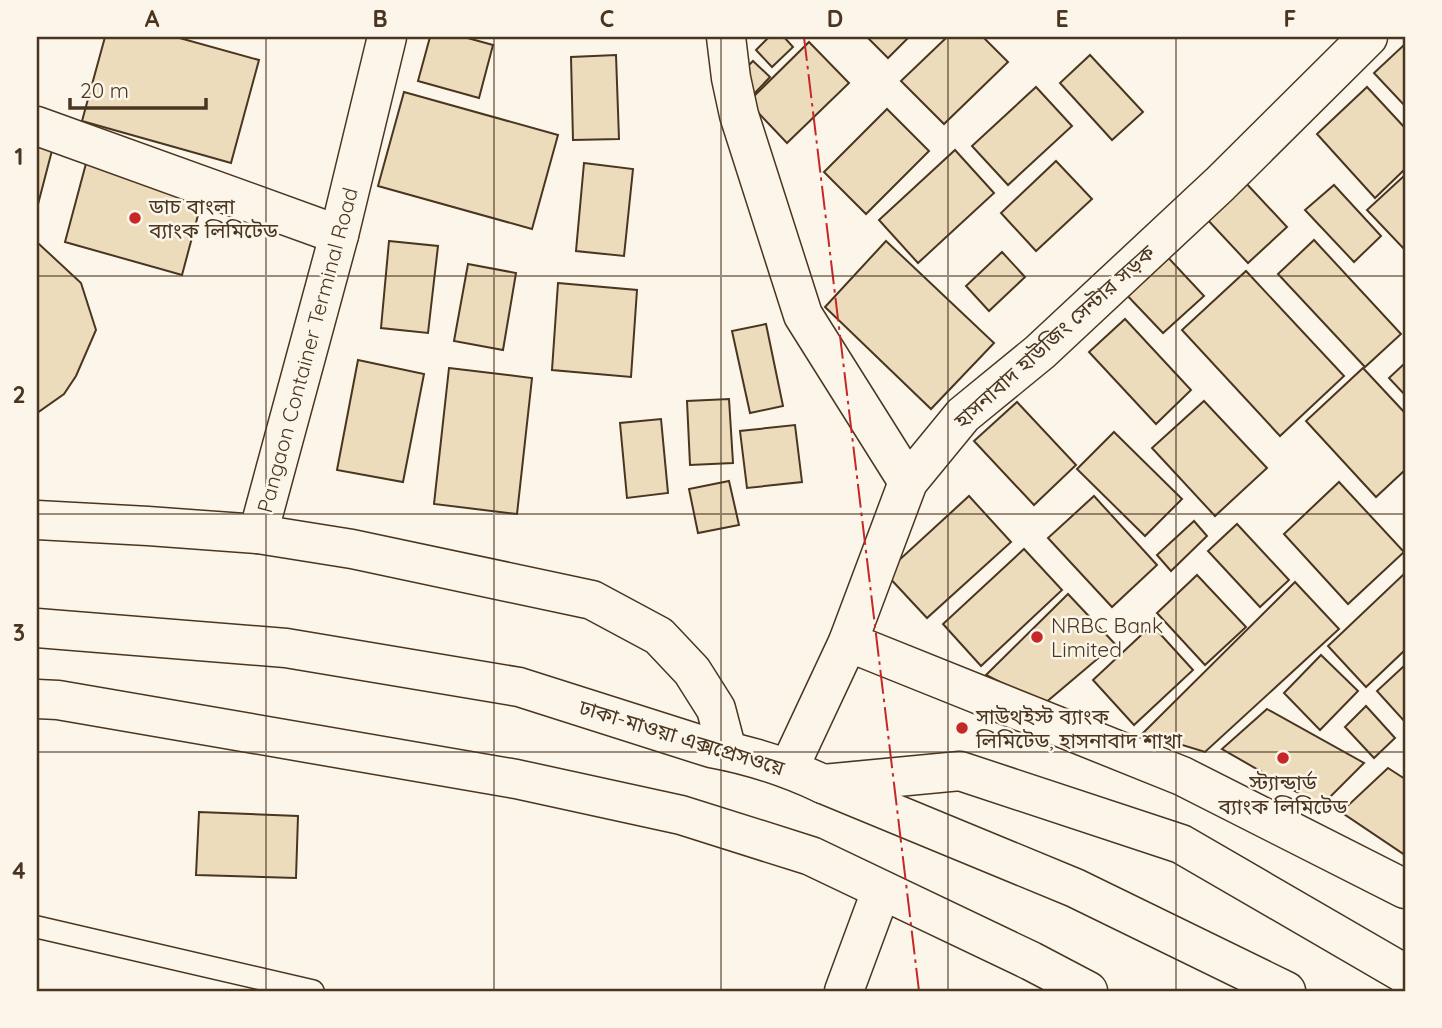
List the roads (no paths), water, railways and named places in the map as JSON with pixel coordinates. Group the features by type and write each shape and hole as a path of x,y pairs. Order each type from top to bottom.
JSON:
{"main road":[{"name":"Pangaon Container Terminal Road","path":"387,37 340,235 258,534 352,548 592,600 659,636 692,671 716,709 727,751"},
{"path":"726,37 739,115 803,315 908,482"},
{"name":"হাসনাবাদ হাউজিং সেন্টার সড়ক","path":"789,768 848,642 908,482 963,415 1040,352 1220,184 1368,37"},
{"path":"37,126 340,235"},
{"path":"37,520 258,534"},
{"name":"ঢাকা-মাওয়া এক্সপ্রেসওয়ে","path":"37,628 286,648 519,687 711,748 789,768 1075,888 1286,991"},
{"path":"848,642 1182,776 1405,889"},
{"path":"37,699 58,700 516,779 681,815 811,856 1088,991"},
{"path":"823,784 960,771 1181,844 1405,974"},
{"path":"844,991 881,891"},
{"path":"1031,961 1054,991"}],"lane":[{"path":"37,926 313,991"}],"place":[{"name":"ডাচ বাংলা ব্যাংক লিমিটেড","path":"135,218"},
{"name":"NRBC Bank Limited","path":"1037,637"},
{"name":"সাউথইস্ট ব্যাংক লিমিটেড, হাসনাবাদ শাখা","path":"962,728"},
{"name":"স্ট্যান্ডার্ড ব্যাংক লিমিটেড","path":"1283,758"}]}
